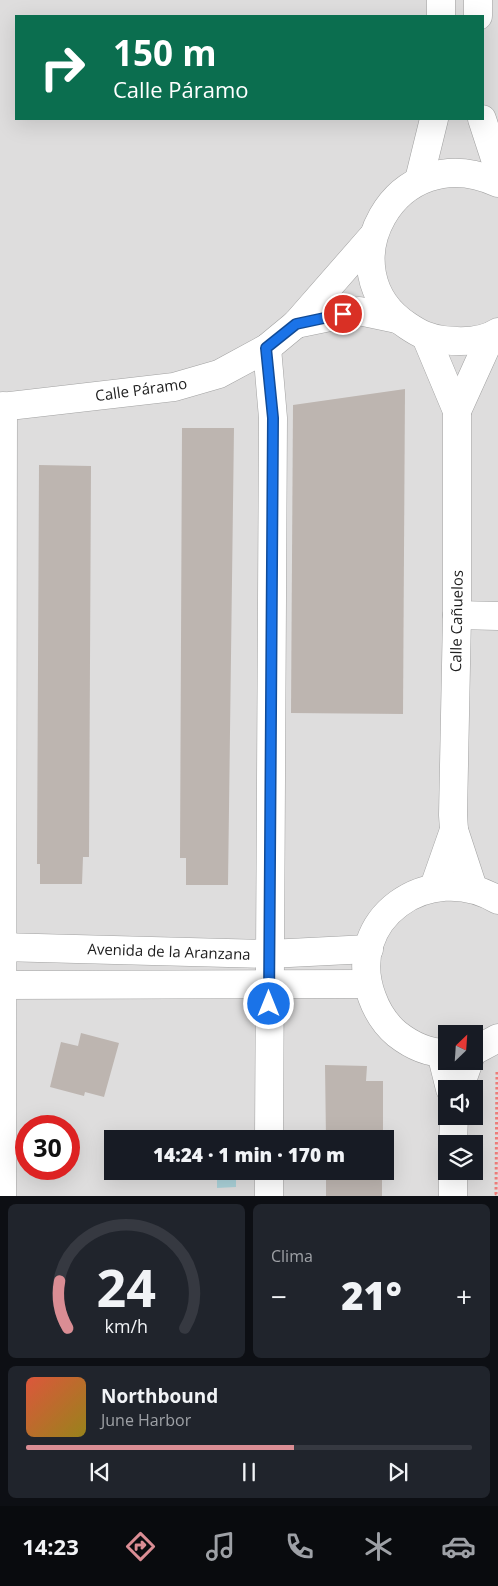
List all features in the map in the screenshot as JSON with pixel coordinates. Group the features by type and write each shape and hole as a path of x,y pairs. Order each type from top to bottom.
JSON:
{"street":[{"path":"441,15 442,0"},
{"path":"478,0 478,15"},
{"path":"418,180 434,120"},
{"path":"482,120 498,168"},
{"path":"495,334 458,342 426,338 397,319 383,302 374,281 371,259 374,236 383,213 398,194 418,180 448,172 479,174 498,183"},
{"name":"Calle Páramo","path":"1,407 174,387 218,374 266,348 296,324 374,236"},
{"name":"Calle Páramo","path":"296,324 359,312 397,319"},
{"name":"Calle Cañuelos","path":"457,411 495,334"},
{"name":"Calle Cañuelos","path":"426,338 457,411 454,830 434,887"},
{"path":"266,348 273,418 269,1130"},
{"path":"1,407 0,985 2,1196"},
{"path":"457,615 498,616"},
{"name":"Calle Cañuelos","path":"454,830 473,888"},
{"path":"438,1051 408,1042 391,1029 377,1011 367,984 369,949 376,930 386,915 404,899 434,887 454,885 473,888 498,900"},
{"name":"Avenida de la Aranzana","path":"0,946 269,954 369,949"},
{"name":"Avenida de la Aranzana","path":"0,985 367,984"},
{"path":"483,1046 498,1038"},
{"path":"269,1180 269,1196"},
{"path":"453,1180 453,1196"}],"path":[{"path":"498,1066 496,1194 498,1194"}],"shaded area":[{"path":"0,0 498,0 498,1196 0,1196"}],"water":[{"path":"217,1180 236,1180 236,1187 217,1188"}],"building":[{"path":"405,389 403,714 291,713 293,405"},
{"path":"182,428 234,428 228,885 186,885 186,858 180,858"},
{"path":"39,465 91,466 89,857 83,857 82,884 40,884 40,864 37,864"},
{"path":"81,1033 119,1043 104,1097 85,1092 84,1096 50,1087 61,1042 78,1046"},
{"path":"325,1065 367,1066 366,1081 383,1081 383,1130 326,1130"},
{"path":"326,1180 382,1180 382,1196 326,1196"}],"route":[{"path":"269,1004 273,418 266,348 296,324 343,314"}]}
